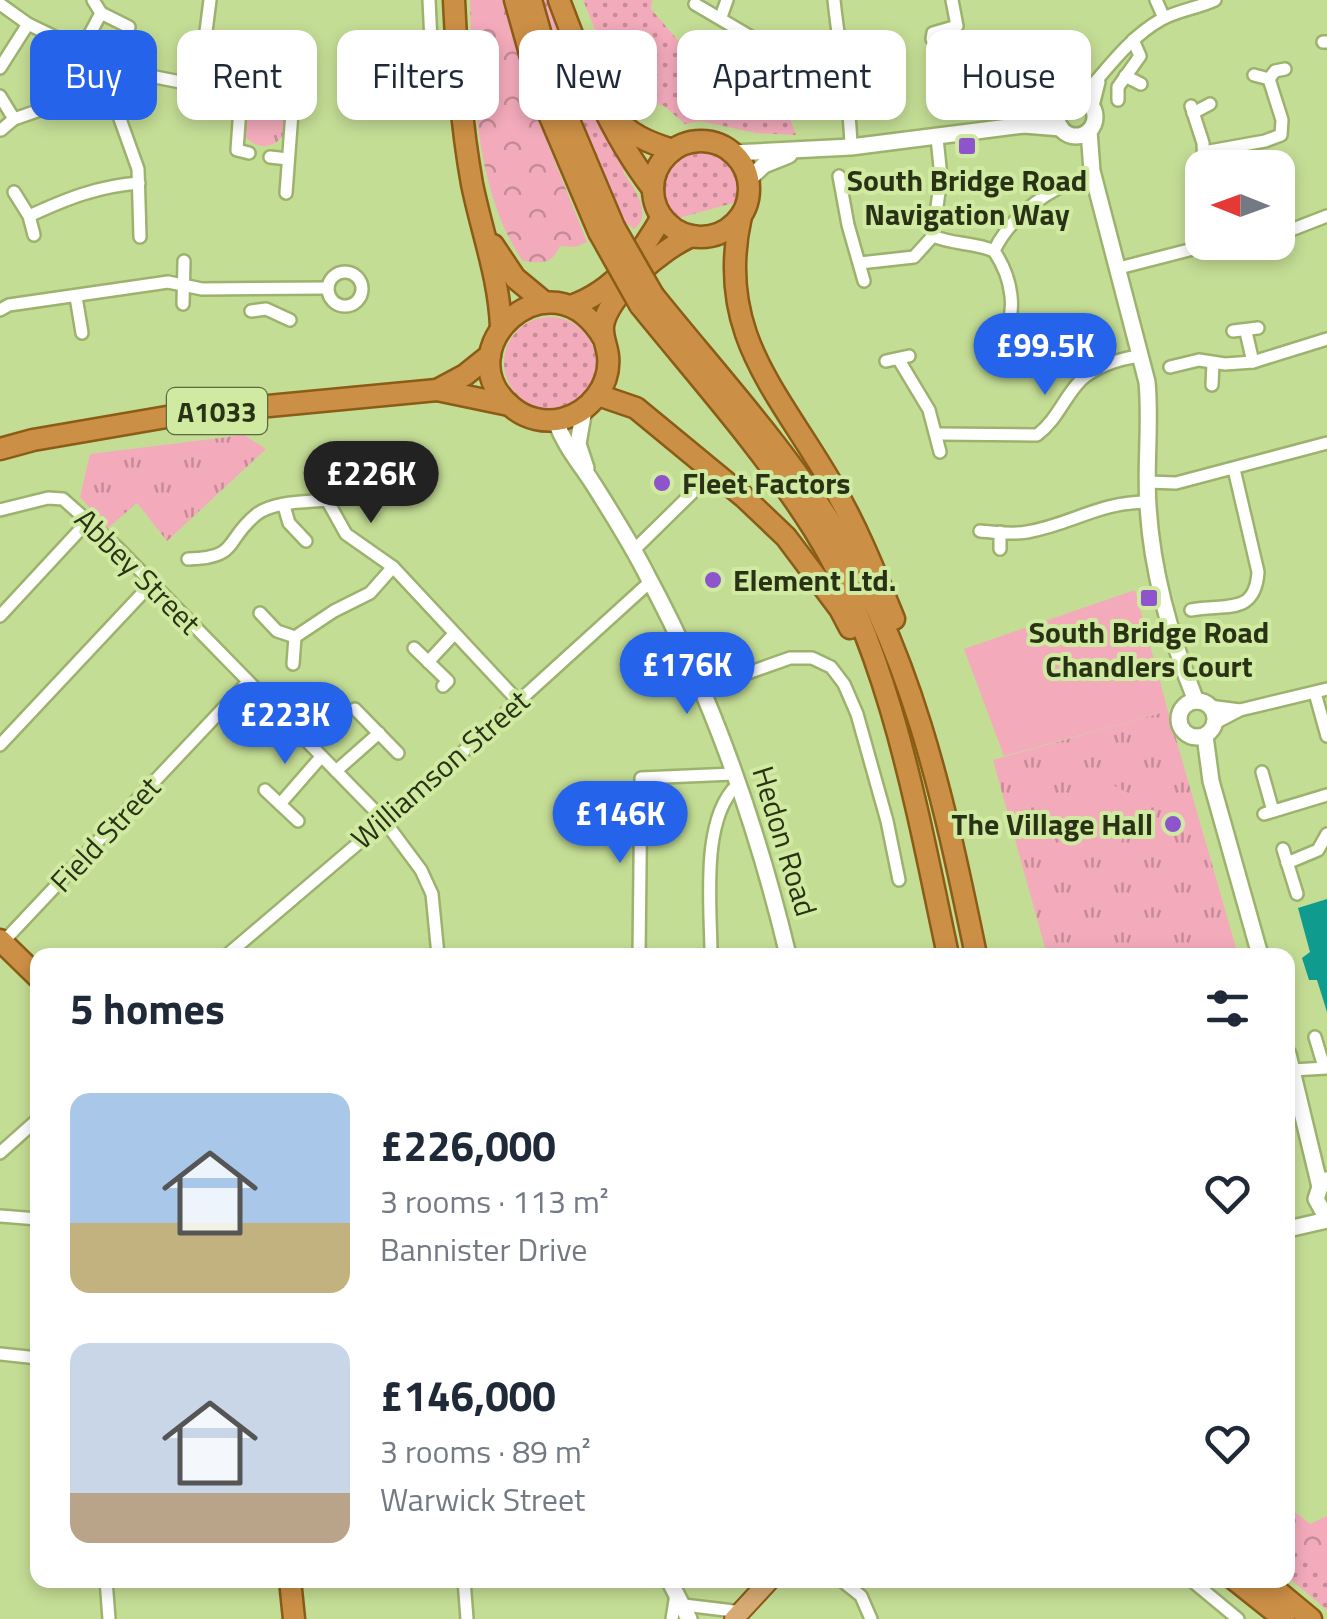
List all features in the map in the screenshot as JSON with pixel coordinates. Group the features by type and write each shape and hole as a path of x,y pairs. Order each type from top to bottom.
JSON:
{"highway":[{"path":"454,0 458,83 472,185 500,292 501,327"},
{"path":"515,0 542,100 607,230 647,300 815,530 855,609 905,760 946,948"},
{"path":"531,0 558,92 607,230"},
{"path":"560,0 572,30"},
{"path":"610,120 653,189 662,217 670,226 692,236"},
{"path":"617,120 648,142 673,150"},
{"path":"653,189 656,174 673,150 704,141 733,153 748,180 749,193 735,244 740,324 775,395 831,482 871,562 914,671 975,948"},
{"path":"555,420 591,402 606,377 608,358 603,326 608,308 672,244 692,236 720,234 741,216"},
{"path":"508,405 491,373 490,355 501,327 528,306 544,302 571,306 586,301 630,268 662,217"},
{"path":"486,235 515,278 544,302"},
{"path":"647,300 785,459 824,512 865,587 910,684 946,806"},
{"path":"571,306 596,325 604,339"},
{"name":"A1033","path":"437,390 490,355"},
{"name":"A1033","path":"0,449 184,414 437,390 508,405 538,420 555,420"},
{"path":"591,402 636,408 786,537 840,608 882,687"},
{"path":"1,941 30,969"},
{"path":"291,1588 294,1619"},
{"path":"304,1588 307,1619"},
{"path":"1246,1588 1284,1619"},
{"path":"1274,1588 1311,1619"}],"main road":[{"path":"738,1617 763,1588"}],"street":[{"path":"93,0 101,13 129,28"},
{"path":"206,30 210,0"},
{"path":"428,0 430,30"},
{"path":"721,18 727,0"},
{"path":"834,0 836,30"},
{"path":"952,0 957,26"},
{"path":"1156,0 1164,18"},
{"path":"1091,95 1100,78 1134,40 1164,18 1215,0"},
{"path":"0,4 41,30"},
{"path":"695,4 740,30"},
{"path":"92,30 101,13"},
{"path":"0,68 28,24"},
{"path":"943,30 957,26 970,30"},
{"path":"1118,100 1124,76 1140,56 1134,40"},
{"path":"1269,79 1274,72 1285,69"},
{"path":"1254,75 1269,79"},
{"path":"1124,76 1141,84"},
{"path":"1216,150 1265,142 1282,135 1282,120 1269,79"},
{"path":"0,96 14,119"},
{"path":"1203,150 1192,110 1210,104"},
{"path":"1024,125 1074,132 1095,122 1091,112"},
{"path":"1,130 14,119 30,113"},
{"path":"120,120 138,169 140,236"},
{"path":"240,120 238,150 249,153"},
{"path":"286,193 291,120"},
{"path":"849,120 851,147"},
{"path":"733,153 937,138 1035,120"},
{"path":"1065,120 1092,171 1147,382 1152,559 1197,704 1208,763 1258,948"},
{"path":"860,263 914,257 933,236 941,178 937,138"},
{"path":"748,180 764,166 802,150"},
{"path":"270,157 288,159"},
{"path":"839,176 844,210 864,281"},
{"path":"29,216 78,194 139,183"},
{"path":"994,251 1001,236 1047,192 1069,183"},
{"path":"14,192 29,216 34,235"},
{"path":"1295,228 1327,216"},
{"path":"933,236 950,243 982,246 994,251 1002,262 1012,306 1007,330 995,341"},
{"path":"1118,268 1185,251"},
{"path":"183,304 184,261"},
{"path":"0,310 9,305 168,282 202,289 328,288"},
{"path":"266,309 269,286"},
{"path":"76,296 80,334"},
{"path":"251,311 266,309 290,320"},
{"path":"1246,330 1253,362"},
{"path":"1170,367 1199,360 1253,362 1327,338"},
{"path":"937,434 1037,434 1056,419 1082,378 1118,360 1139,356"},
{"path":"898,359 923,396 940,452"},
{"path":"1212,386 1213,363"},
{"name":"Hedon Road","path":"589,478 578,444 591,402"},
{"name":"Hedon Road","path":"555,420 566,449 589,478 651,581 700,690 735,779 786,948"},
{"path":"1148,482 1176,483 1327,443"},
{"path":"1234,469 1258,572 1252,597"},
{"path":"634,550 692,492"},
{"name":"Abbey Street","path":"0,510 55,497 63,499 152,583 383,819 421,870 432,894 437,948"},
{"path":"188,559 224,554 257,514 327,500 346,534 393,566 518,701"},
{"path":"980,532 1023,533 1066,522 1102,506 1148,502"},
{"path":"284,506 289,524 306,541"},
{"path":"0,616 89,520"},
{"path":"1000,532 1000,549"},
{"path":"214,558 220,572"},
{"path":"294,636 334,610 370,594 393,566"},
{"name":"Williamson Street","path":"235,948 422,789 651,581"},
{"path":"0,745 152,583"},
{"path":"1252,597 1264,608"},
{"path":"1192,610 1232,606 1252,597"},
{"path":"260,613 277,630 294,636"},
{"path":"428,662 454,634"},
{"path":"293,664 294,636"},
{"path":"414,648 448,681 443,686"},
{"path":"700,690 790,658 812,658 831,667 844,684 857,714 887,820 899,880"},
{"name":"Field Street","path":"1,941 248,682"},
{"path":"1197,704 1179,724 1184,732 1204,732 1240,710 1321,691 1327,736"},
{"path":"1197,704 1240,710"},
{"path":"355,708 398,753"},
{"path":"336,770 379,733"},
{"path":"280,804 321,758"},
{"path":"1262,772 1269,813 1327,796"},
{"path":"640,948 641,778 735,779 717,818 712,853 712,948"},
{"path":"265,790 298,821"},
{"path":"1288,863 1318,850 1327,834"},
{"path":"1283,849 1297,894"},
{"path":"1295,1063 1326,1068 1315,1037"},
{"path":"1295,1083 1327,1220 1295,1227"},
{"path":"0,1153 30,1127"},
{"path":"1311,1150 1327,1162"},
{"path":"1295,1220 1321,1188"},
{"path":"0,1216 30,1218"},
{"path":"0,1354 30,1357"},
{"path":"107,1588 109,1619"},
{"path":"452,1619 467,1618 465,1588"},
{"path":"850,1588 860,1596 871,1619"},
{"path":"1201,1588 1238,1619"},
{"path":"672,1619 680,1599 738,1617"}],"green space":[{"path":"470,0 504,0 519,49 519,120 541,120 587,242 575,247 560,246 546,261 523,261 495,203 477,120 499,120 499,30 471,30"},
{"path":"540,0 553,0 567,30 549,30"},
{"path":"583,0 652,0 651,9 677,39 677,117 657,104 657,30 595,30"},
{"path":"243,120 285,120 279,139 264,146 249,139 242,124"},
{"path":"578,120 607,120 628,166 623,172 637,193 642,216 634,229 619,217"},
{"path":"680,120 790,120 796,135 756,133 700,121 685,124"},
{"path":"696,151 716,155 729,166 744,200 657,224 670,211 664,191 667,174 678,160"},
{"path":"550,317 568,320 583,330 593,345 593,381 583,396 568,406 550,409 532,406 517,396 507,381 504,363 507,345 517,330 532,320"},
{"path":"244,435 266,449 167,541 137,503 108,528 80,497 90,454"},
{"path":"1135,590 1168,711 1004,756 964,649"},
{"path":"1168,711 1236,948 1045,948 993,760"},
{"path":"1085,770 1143,801 1114,855 1057,825"},
{"path":"1295,1512 1310,1524 1327,1516 1327,1579 1313,1570 1317,1561 1306,1560 1295,1549"},
{"path":"1295,1549 1306,1560 1317,1561 1314,1570 1327,1579 1327,1610 1295,1583"}],"water":[{"path":"1327,899 1327,1012 1317,980 1309,980 1302,958 1310,952 1298,908"}],"place":[{"name":"South Bridge Road Navigation Way","path":"967,146"},
{"name":"Fleet Factors","path":"662,483"},
{"name":"Element Ltd.","path":"713,580"},
{"name":"South Bridge Road Chandlers Court","path":"1149,598"},
{"name":"The Village Hall","path":"1173,824"}]}
